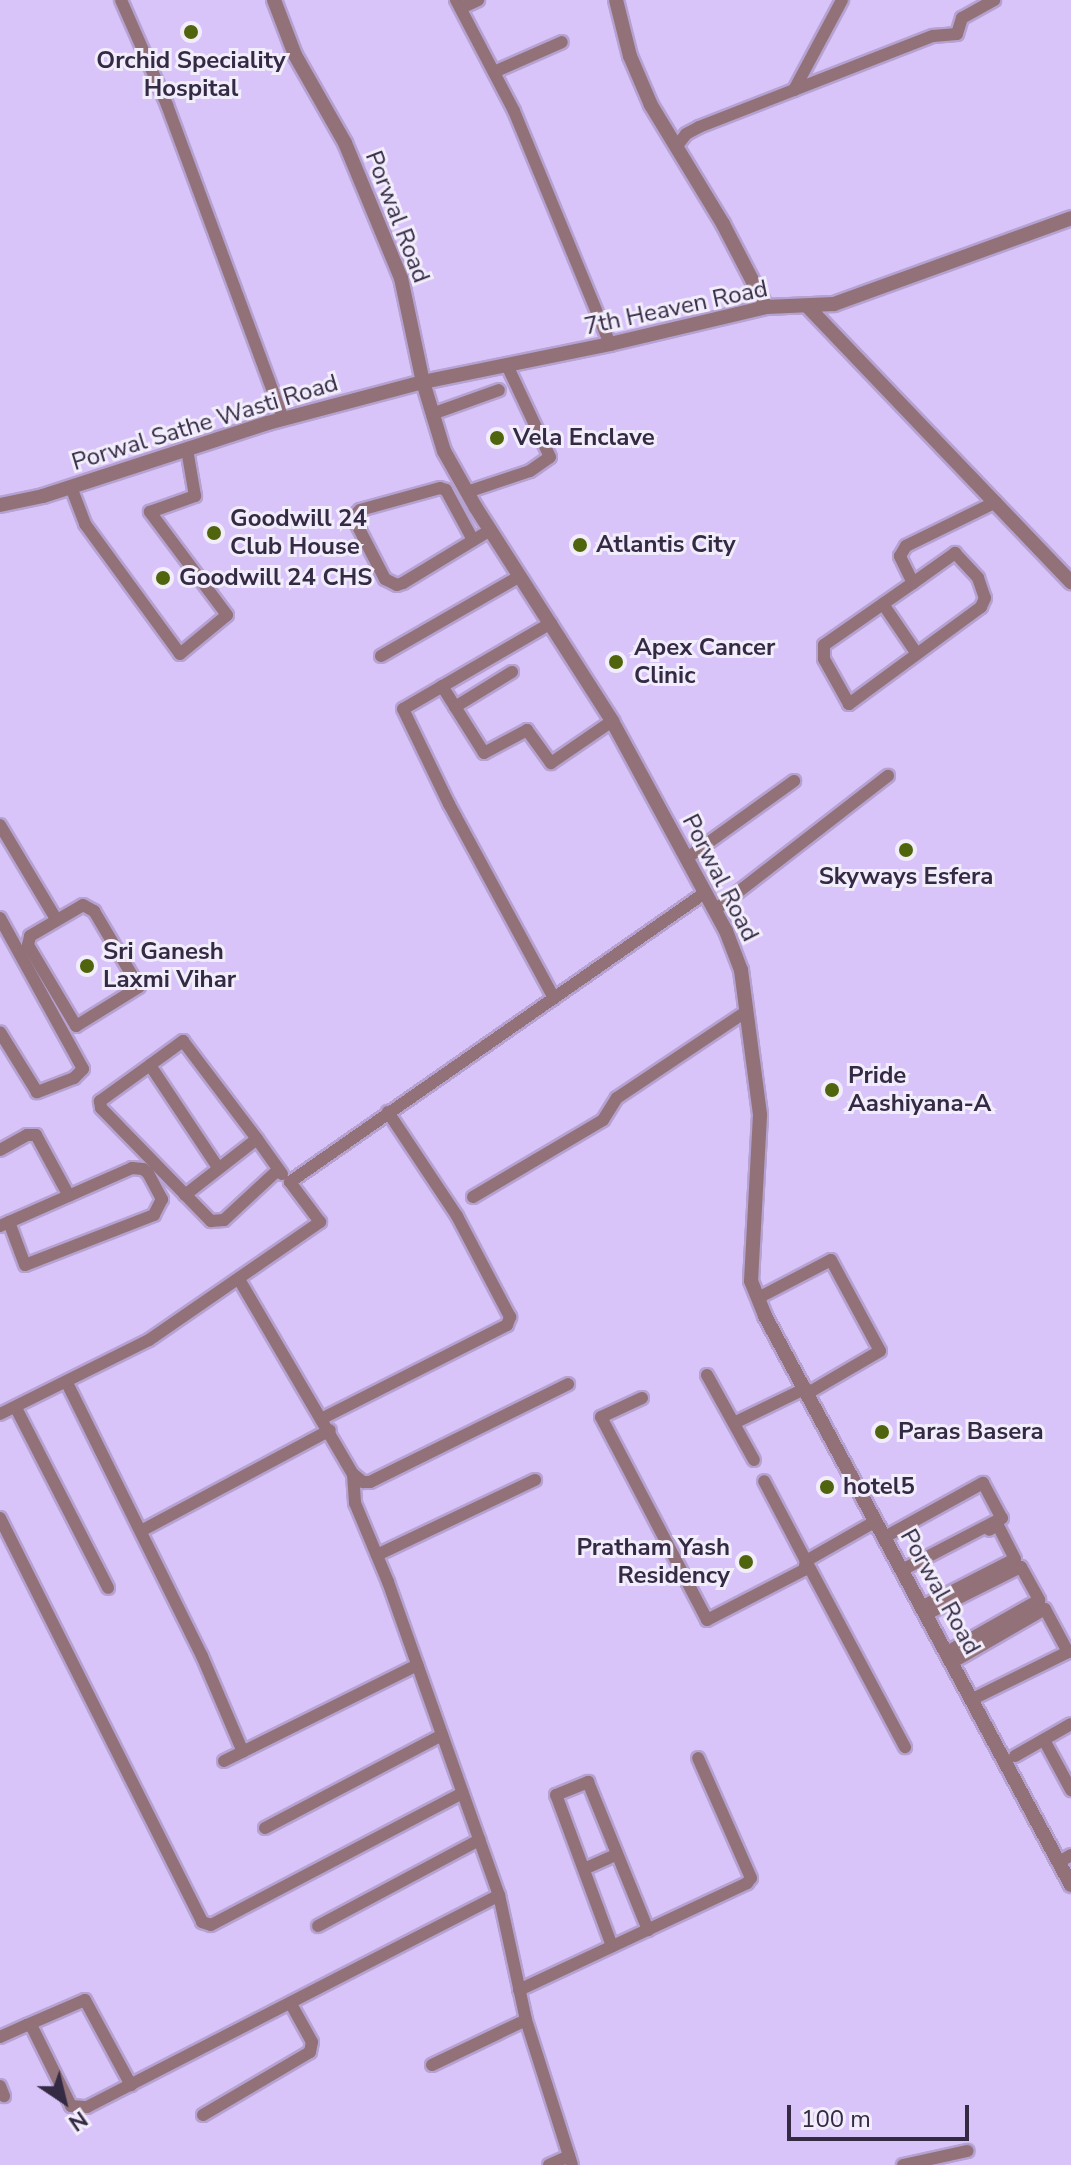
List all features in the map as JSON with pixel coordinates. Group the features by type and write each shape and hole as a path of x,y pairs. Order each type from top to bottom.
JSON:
{"street":[{"path":"121,0 167,105 283,419"},
{"path":"478,0 459,4 561,218 610,344"},
{"path":"616,0 630,56 651,105 723,224 766,307"},
{"path":"794,90 842,0"},
{"path":"676,147 686,134 699,127 933,36 957,34 962,18 994,0"},
{"name":"Porwal Road","path":"277,1 295,55 345,143 401,278 423,382 444,451 490,530 612,721 706,892 741,970 760,1115 750,1271 758,1298 950,1657 1065,1859 1070,1880"},
{"path":"494,72 562,42"},
{"name":"7th Heaven Road","path":"423,382 610,344 766,307 834,304 1071,218"},
{"path":"808,307 1071,582"},
{"path":"467,492 530,471 550,457 507,365"},
{"name":"Porwal Sathe Wasti Road","path":"0,505 71,487 283,419 423,382"},
{"path":"432,414 499,390"},
{"path":"71,487 85,524 180,654 227,615 150,512 195,496 187,449"},
{"path":"473,540 446,490 440,488 360,510 353,517 385,579 397,585 490,530"},
{"path":"913,583 901,551 996,502"},
{"path":"955,553 978,578 985,598 981,607 849,704 844,700 821,651 824,645 913,583 955,553"},
{"path":"381,656 520,576"},
{"path":"883,604 917,654"},
{"path":"551,623 403,709 449,804 554,998"},
{"path":"455,707 512,672"},
{"path":"442,686 484,753 527,730 550,763 612,721"},
{"path":"715,910 888,776"},
{"path":"687,858 794,781"},
{"path":"0,825 56,919"},
{"path":"290,1182 706,892"},
{"path":"78,906 89,906 139,987 76,1026 28,945 30,936 56,919 78,906"},
{"path":"0,918 5,939 83,1069 74,1078 37,1092 0,1032"},
{"path":"473,1197 603,1120 617,1098 747,1011"},
{"path":"0,1414 149,1340 240,1281 320,1222 183,1041 105,1095 100,1101 101,1108 185,1195 217,1223 278,1170"},
{"path":"150,1065 217,1166"},
{"path":"323,1418 507,1325 510,1317 457,1216 388,1112"},
{"path":"0,1150 27,1135 36,1135 69,1196"},
{"path":"185,1195 217,1166 257,1139"},
{"path":"138,1167 148,1173 162,1205 154,1215 25,1265 5,1224 138,1167"},
{"path":"734,1423 807,1390 880,1351 831,1260 758,1298"},
{"path":"240,1281 323,1418 353,1474 355,1503 377,1555 499,1895 526,2020 571,2160 549,2165"},
{"path":"707,1375 754,1460"},
{"path":"67,1383 141,1531 243,1752"},
{"path":"353,1474 363,1482 370,1482 568,1384"},
{"path":"642,1398 601,1417 707,1620 804,1570 806,1561 876,1521"},
{"path":"16,1408 108,1588"},
{"path":"141,1531 330,1430"},
{"path":"377,1555 535,1480"},
{"path":"764,1481 905,1747"},
{"path":"885,1537 983,1483 1002,1518 904,1572"},
{"path":"0,1518 202,1922 211,1925 462,1793"},
{"path":"904,1572 998,1525 1015,1559 925,1610"},
{"path":"925,1610 1021,1567 1039,1600 950,1657"},
{"path":"950,1657 1045,1609 1068,1652 973,1699"},
{"path":"224,1761 417,1665"},
{"path":"1015,1756 1071,1724"},
{"path":"265,1828 442,1735"},
{"path":"1044,1740 1071,1790"},
{"path":"519,1990 747,1883 751,1878 698,1758"},
{"path":"612,1946 556,1795 588,1782 648,1930"},
{"path":"318,1926 479,1840"},
{"path":"584,1869 617,1854"},
{"path":"27,2025 36,2032 71,2106 87,2107 499,1895"},
{"path":"0,2037 85,2000 131,2085"},
{"path":"203,2115 310,2052 312,2042 291,2004"},
{"path":"432,2065 526,2020"},
{"path":"903,2165 967,2151"}],"place":[{"name":"Orchid Speciality Hospital","path":"191,32"},
{"name":"Vela Enclave","path":"497,438"},
{"name":"Goodwill 24 Club House","path":"214,533"},
{"name":"Atlantis City","path":"580,545"},
{"name":"Goodwill 24 CHS","path":"163,578"},
{"name":"Apex Cancer Clinic","path":"616,662"},
{"name":"Skyways Esfera","path":"906,850"},
{"name":"Sri Ganesh Laxmi Vihar","path":"87,966"},
{"name":"Pride Aashiyana-A","path":"832,1090"},
{"name":"Paras Basera","path":"882,1432"},
{"name":"hotel5","path":"827,1487"},
{"name":"Pratham Yash Residency","path":"746,1562"}]}
